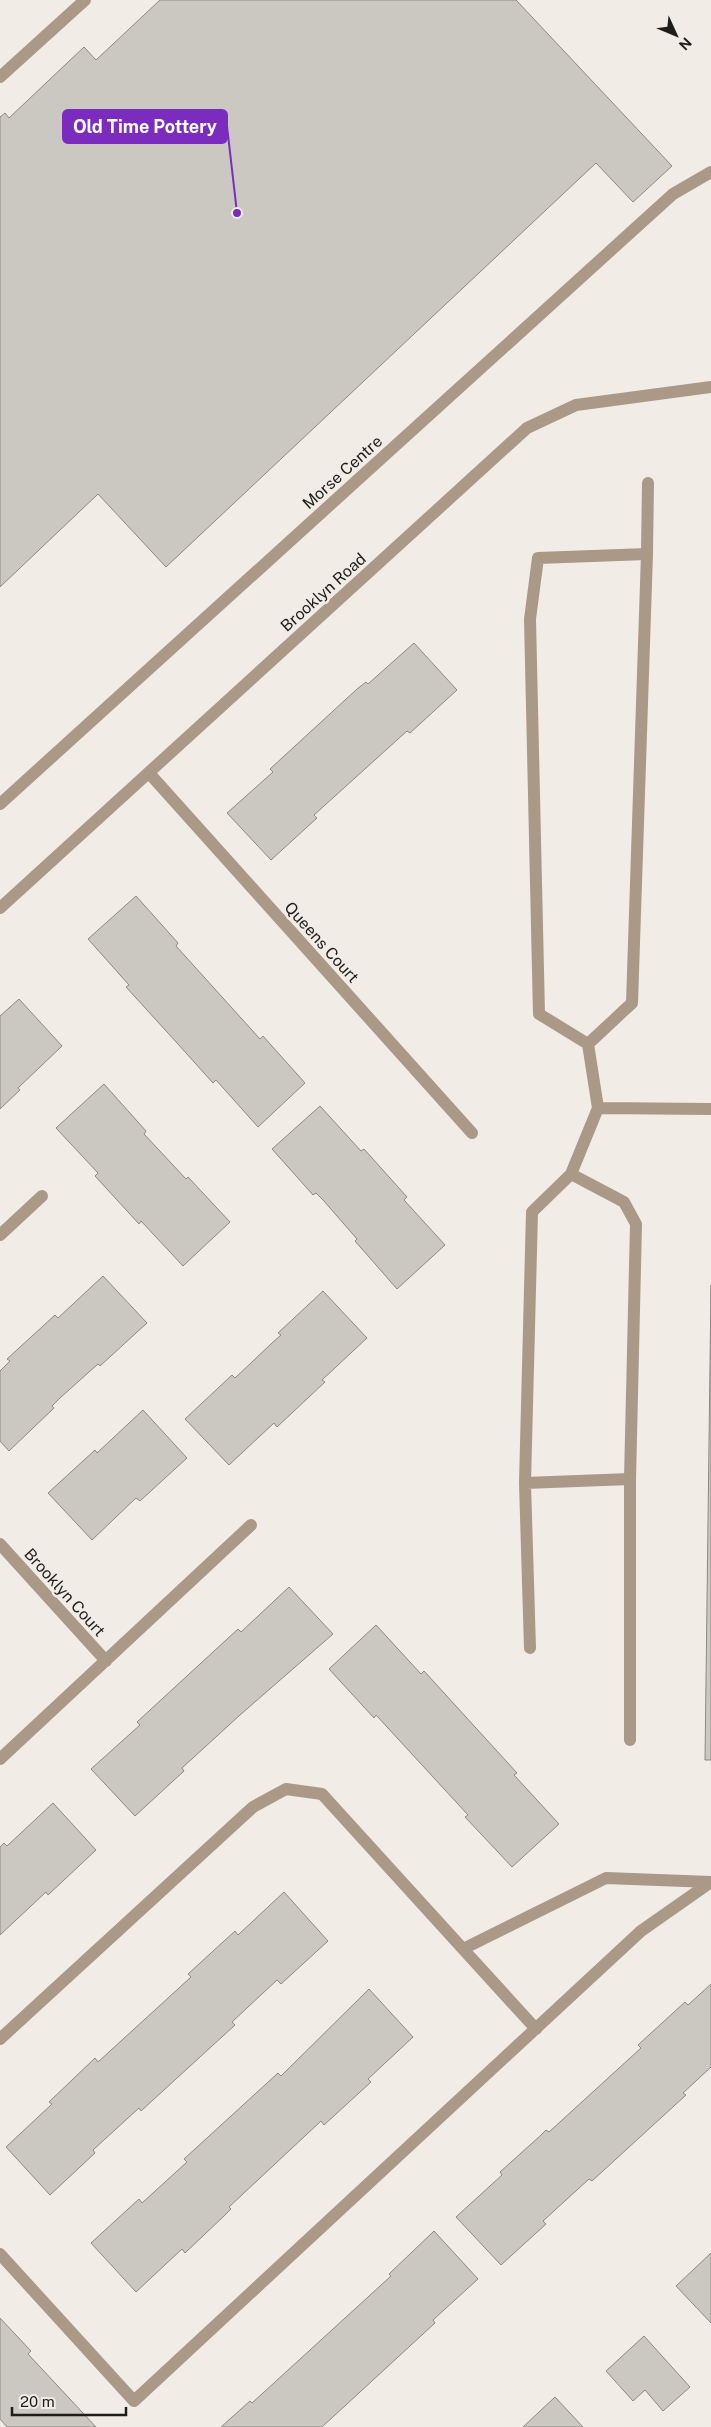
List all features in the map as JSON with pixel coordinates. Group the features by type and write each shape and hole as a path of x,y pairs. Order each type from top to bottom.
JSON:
{"lane":[{"path":"0,77 85,0"},
{"name":"Morse Centre","path":"0,804 673,194 711,172"},
{"name":"Brooklyn Road","path":"0,908 527,428 576,405 711,387"},
{"path":"588,1044 632,1003 648,483"},
{"path":"530,1648 526,1484 532,1212 571,1174 598,1108 588,1044 539,1014 530,619 538,558 647,554"},
{"name":"Queens Court","path":"148,773 472,1133"},
{"path":"598,1108 711,1109"},
{"path":"571,1174 624,1202 636,1224 630,1479 630,1740"},
{"path":"0,1235 42,1196"},
{"path":"526,1484 630,1479"},
{"path":"0,1759 252,1525"},
{"name":"Brooklyn Court","path":"0,1544 106,1660"},
{"path":"0,2038 252,1807 286,1789 322,1794 536,2029"},
{"path":"463,1949 606,1878 711,1882"},
{"path":"0,2254 134,2401 641,1931 711,1882"}],"building":[{"path":"160,0 516,0 672,166 633,202 596,163 166,567 98,494 0,587 0,117 5,113 9,118 84,47 96,60"},
{"path":"414,643 457,690 410,733 407,731 314,815 317,818 271,860 227,813 273,772 270,769 357,689 366,682 368,684"},
{"path":"136,896 178,943 176,946 260,1039 263,1036 305,1083 258,1127 216,1080 213,1083 126,987 129,985 88,939"},
{"path":"19,999 62,1046 18,1088 20,1090 0,1109 0,1016"},
{"path":"104,1084 146,1131 144,1134 230,1222 183,1266 141,1221 139,1224 95,1176 98,1173 56,1128"},
{"path":"320,1106 361,1151 364,1149 407,1197 404,1200 445,1245 397,1289 355,1241 357,1239 323,1200 316,1193 313,1195 272,1149"},
{"path":"103,1276 147,1323 100,1366 98,1364 60,1398 52,1406 54,1408 9,1451 0,1441 0,1371 10,1361 7,1359 55,1315 58,1318"},
{"path":"711,1285 711,1760 705,1760"},
{"path":"323,1291 367,1338 322,1380 325,1382 277,1427 274,1423 229,1465 185,1419 232,1375 235,1378 281,1335 278,1333"},
{"path":"143,1410 187,1458 140,1501 136,1498 92,1540 48,1493 95,1450 97,1453"},
{"path":"289,1587 333,1634 182,1768 184,1771 135,1816 91,1769 140,1725 137,1722 238,1629 241,1632"},
{"path":"376,1625 421,1674 424,1671 517,1773 514,1775 559,1824 512,1867 465,1817 468,1815 376,1715 374,1718 329,1669"},
{"path":"53,1803 96,1850 48,1895 46,1892 0,1935 0,1847 4,1843 7,1846"},
{"path":"284,1892 328,1941 281,1984 277,1980 232,2022 235,2025 141,2111 139,2108 93,2150 95,2153 50,2195 6,2147 52,2104 49,2102 95,2058 98,2062 191,1977 188,1974 235,1931 238,1935"},
{"path":"711,1984 711,2067 683,2093 686,2095 592,2181 589,2179 543,2221 546,2224 501,2265 456,2217 502,2175 500,2172 546,2130 549,2132 641,2048 638,2045 685,2002 688,2005"},
{"path":"369,1989 413,2037 368,2079 371,2082 324,2125 321,2121 229,2207 231,2209 185,2253 182,2249 136,2292 91,2243 139,2199 142,2203 187,2162 184,2159 278,2073 281,2076"},
{"path":"434,2231 478,2279 433,2320 435,2323 322,2427 221,2427 250,2401 252,2403 391,2276 389,2274"},
{"path":"711,2253 711,2323 676,2286"},
{"path":"0,2318 31,2351 28,2354 96,2427 7,2427 0,2419"},
{"path":"644,2336 690,2387 663,2411 645,2390 633,2401 606,2371"},
{"path":"555,2397 583,2427 523,2427"}],"place":[{"name":"Old Time Pottery","path":"237,213"}]}
